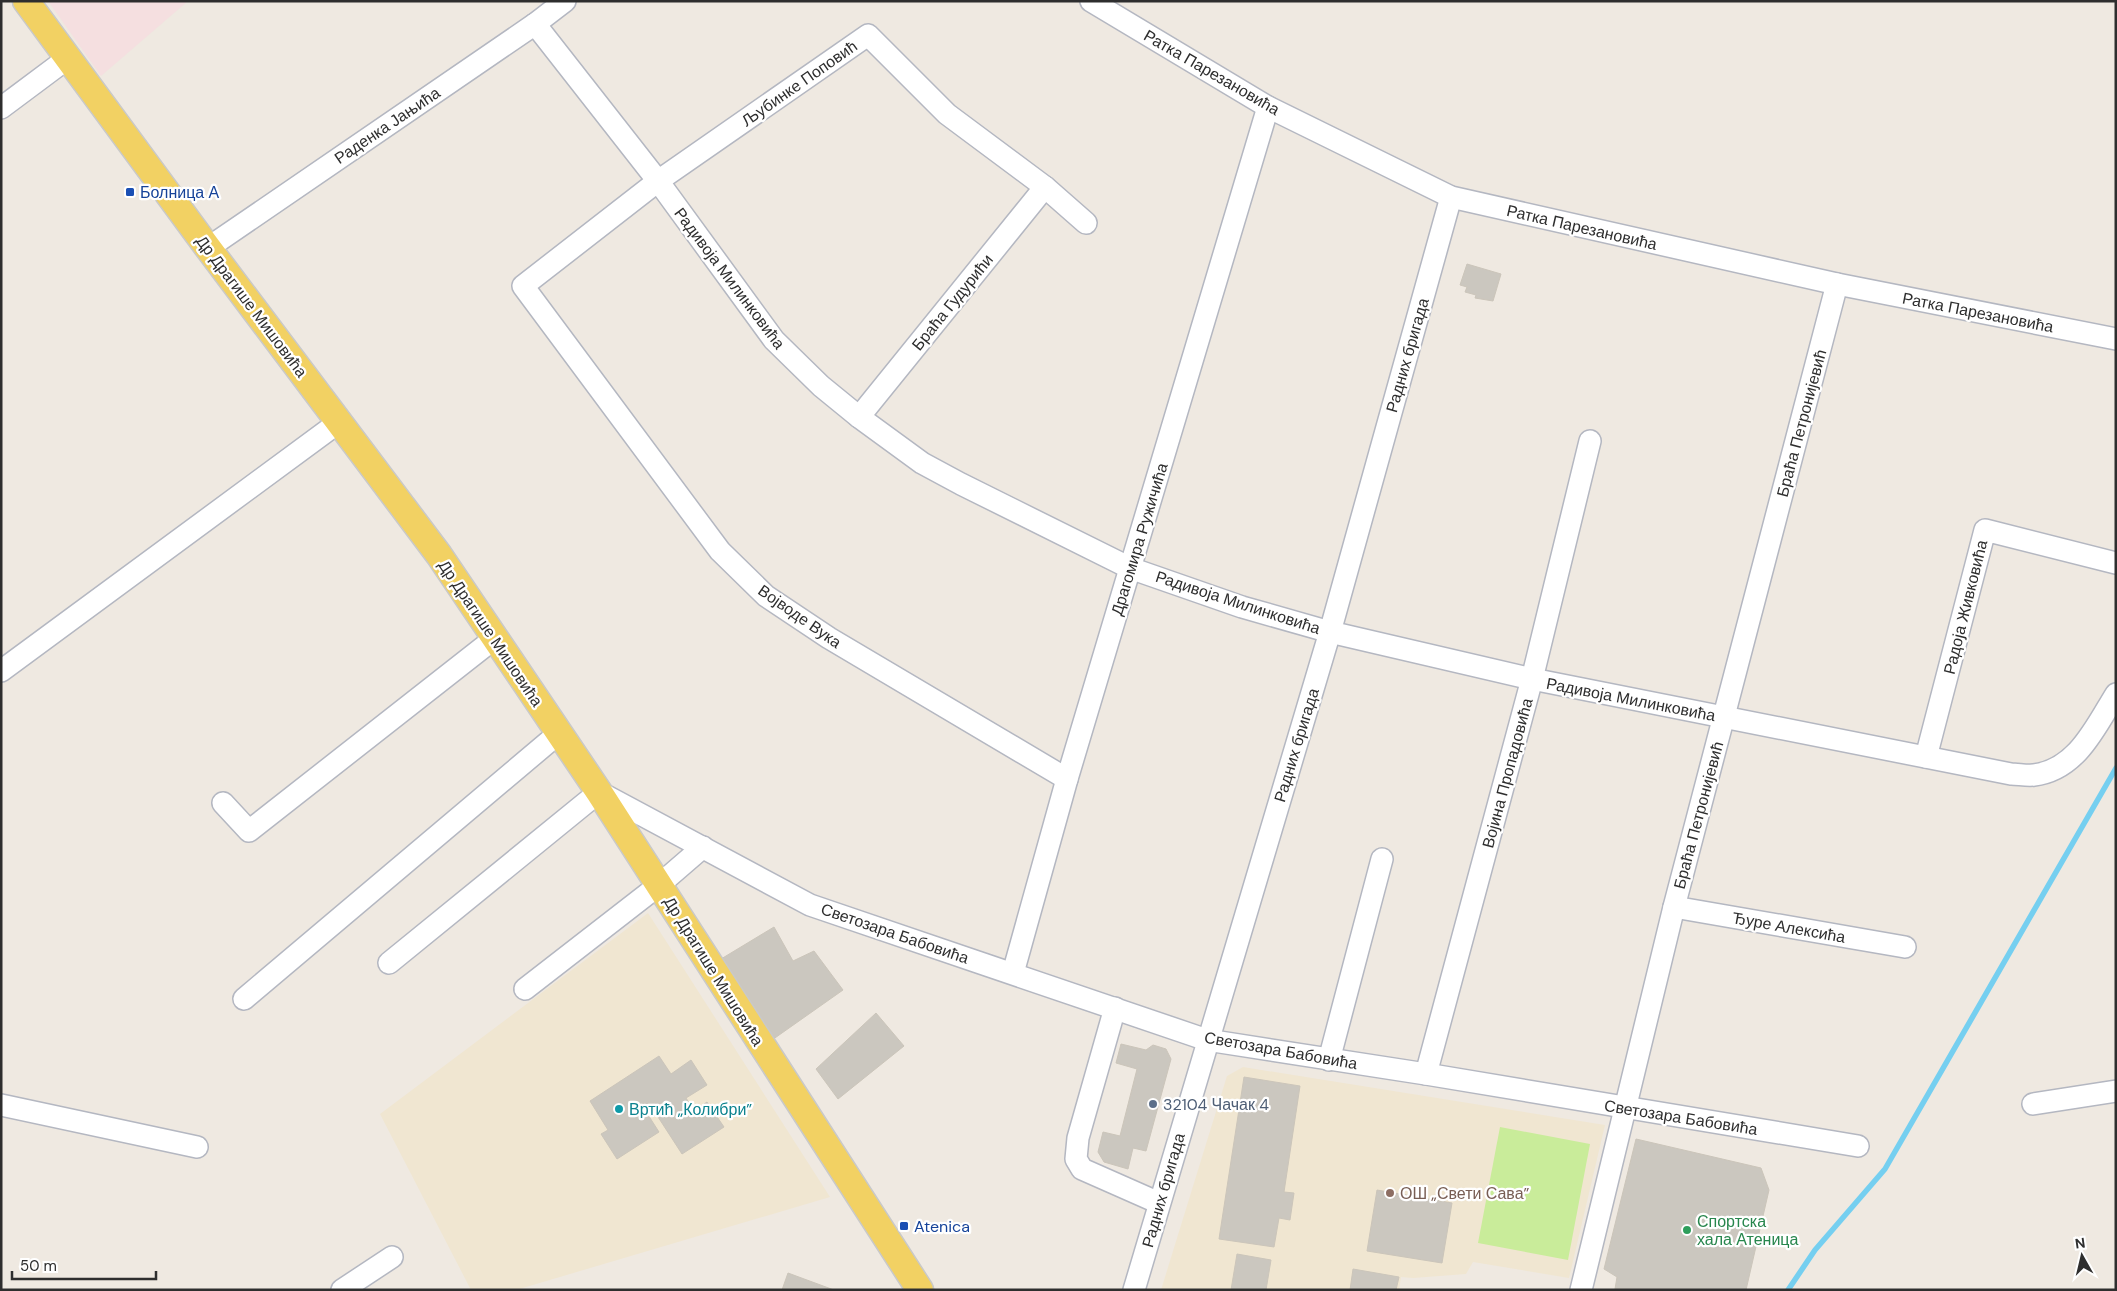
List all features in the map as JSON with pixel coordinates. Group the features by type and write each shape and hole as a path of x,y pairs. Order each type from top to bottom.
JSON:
{"main road":[{"name":"Др Драгише Мишовића","path":"26,1 208,248 439,555 660,885 920,1290"}],"street":[{"name":"Раденка Јањића","path":"208,248 535,24 565,1"},
{"name":"Ратка Парезановића","path":"1091,1 1268,107 1451,197 1837,284 2116,339"},
{"name":"Радивоја Милинковића","path":"535,24 658,181 774,340 821,386 922,463 1130,568 1242,606 1330,632 1532,679 2011,774 2034,775 2052,770 2069,761 2085,743 2116,694"},
{"name":"Љубинке Поповић","path":"523,286 658,181 868,35 947,114 1045,187 1086,223"},
{"path":"1,108 68,58"},
{"name":"Драгомира Ружичића","path":"1013,973 1067,779 1268,107"},
{"name":"Браћа Гудурићи","path":"859,416 1045,187"},
{"name":"Радних бригада","path":"1134,1290 1330,632 1451,197"},
{"name":"Браћа Петронијевић","path":"1581,1290 1674,907 1837,284"},
{"name":"Војводе Вука","path":"523,286 720,551 766,596 829,638 1067,779"},
{"path":"1,671 339,422"},
{"name":"Војина Пропадовића","path":"1426,1074 1532,679 1590,441"},
{"name":"Радоја Живковића","path":"1926,757 1985,530 2116,563"},
{"path":"223,803 249,831 495,638"},
{"path":"244,999 559,733"},
{"path":"389,964 599,792"},
{"name":"Светозара Бабовића","path":"599,792 810,905 1207,1040 1426,1074 1858,1146"},
{"path":"525,989 660,885 703,847"},
{"path":"1329,1060 1382,859"},
{"name":"Ђуре Алексића","path":"1674,907 1905,947"},
{"path":"1115,1008 1078,1138 1076,1158 1082,1169 1159,1203"},
{"path":"2033,1104 2116,1091"},
{"path":"1,1105 197,1147"},
{"path":"342,1290 392,1257"}],"shaded area":[{"path":"48,1 188,1 101,76"},
{"path":"648,913 830,1197 516,1290 471,1290 380,1114"},
{"name":"ОШ „Свети Сава”","path":"1243,1067 1605,1125 1569,1278 1473,1262 1466,1274 1413,1278 1401,1277 1399,1290 1161,1290 1227,1076"}],"green space":[{"path":"1500,1127 1590,1144 1568,1260 1478,1243"}],"building":[{"path":"1467,264 1501,274 1493,301 1475,298 1476,295 1465,292 1467,287 1460,285"},
{"path":"774,927 793,961 814,951 843,990 772,1040 721,959"},
{"path":"876,1013 904,1046 838,1099 816,1069"},
{"path":"1121,1044 1146,1050 1153,1045 1166,1049 1171,1059 1146,1151 1133,1148 1128,1169 1104,1162 1098,1152 1103,1132 1120,1136 1137,1069 1116,1063"},
{"name":"Вртић „Колибри”","path":"659,1056 671,1074 691,1060 707,1085 686,1098 694,1111 707,1102 724,1127 682,1154 649,1103 643,1107 659,1132 617,1159 601,1134 608,1130 590,1101"},
{"path":"1244,1077 1300,1086 1284,1192 1294,1193 1290,1220 1279,1218 1274,1247 1219,1239"},
{"name":"Спортска хала Атеница","path":"1636,1139 1761,1168 1769,1190 1746,1290 1615,1289 1617,1277 1604,1269"},
{"path":"1377,1190 1452,1203 1442,1263 1367,1251"},
{"path":"1237,1254 1271,1260 1266,1290 1231,1290"},
{"path":"1353,1269 1399,1277 1396,1290 1350,1290"},
{"path":"788,1273 834,1290 782,1290"}],"waterway":[{"path":"1788,1290 1815,1250 1885,1169 2116,768"}],"place":[{"name":"Болница А","path":"130,192"},
{"name":"32104 Чачак 4","path":"1153,1104"},
{"name":"Вртић „Колибри”","path":"619,1109"},
{"name":"ОШ „Свети Сава”","path":"1390,1193"},
{"name":"Atenica","path":"904,1226"},
{"name":"Спортска хала Атеница","path":"1687,1230"}]}
